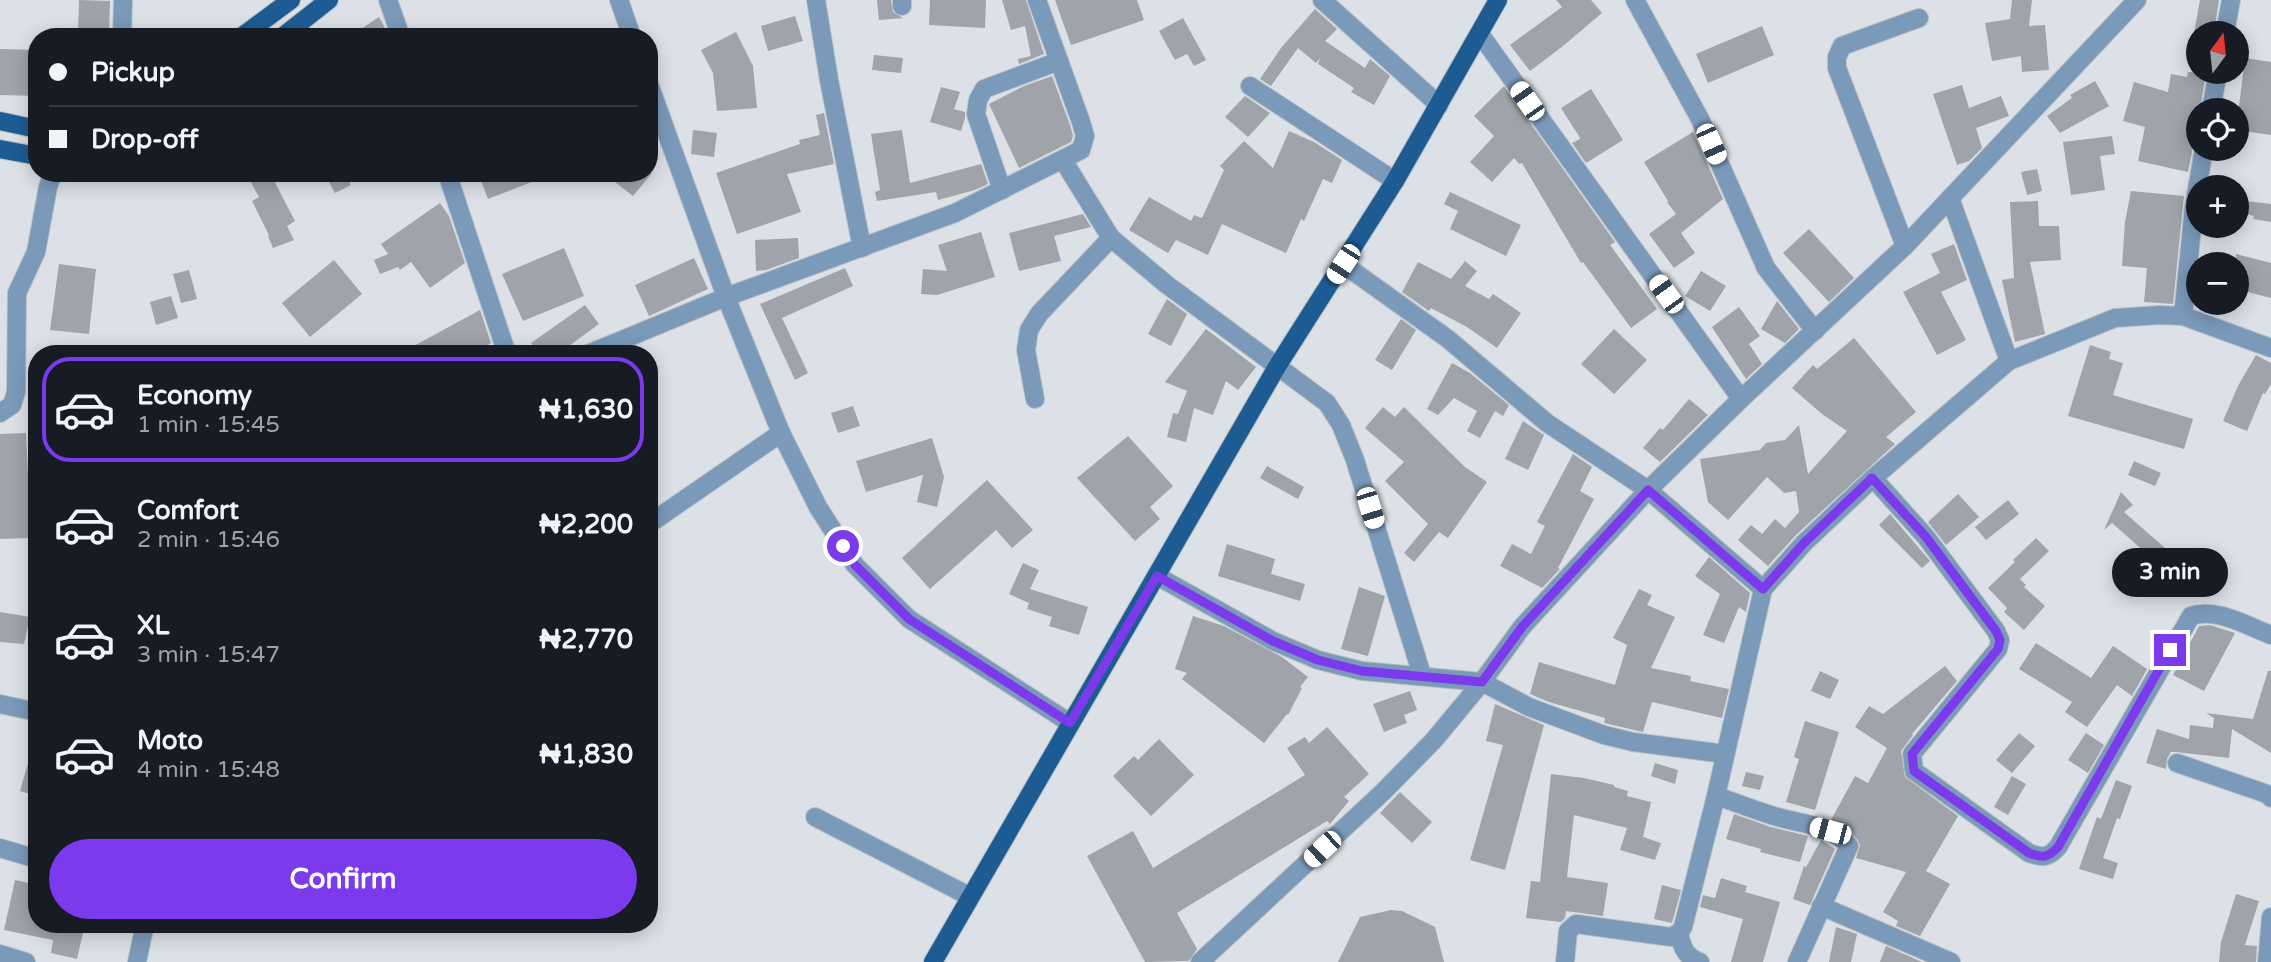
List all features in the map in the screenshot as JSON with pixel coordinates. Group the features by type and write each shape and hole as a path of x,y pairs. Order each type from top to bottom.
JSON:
{"main road":[{"path":"253,28 291,0"},
{"path":"293,28 329,0"},
{"path":"933,962 969,895 1278,365 1395,181 1498,0"},
{"path":"0,121 28,127"},
{"path":"0,149 28,154"}],"street":[{"path":"122,28 123,0"},
{"path":"388,0 398,28"},
{"path":"619,0 629,28"},
{"path":"816,0 862,247"},
{"path":"610,345 726,297 955,213 1081,150 1085,136 1037,0"},
{"path":"1322,0 1439,105"},
{"path":"1635,0 1700,119 1766,268 1815,331"},
{"path":"1200,962 1383,792 1434,740 1482,682 1522,627 1648,490 1905,246 2137,0"},
{"path":"2227,21 2231,0"},
{"path":"1905,246 1837,68 1837,57 1842,46 1919,18"},
{"path":"1480,34 1741,399"},
{"path":"1002,190 976,114 978,100 984,89 1059,61"},
{"path":"1250,86 1395,181"},
{"path":"658,109 726,297 781,433 818,507 855,565 909,619 1070,723"},
{"path":"1063,160 1111,238 1166,284 1327,403 1355,460 1422,675"},
{"path":"2183,316 2194,207 2202,161"},
{"path":"0,413 12,405 16,392 15,304 17,293 36,252 50,182"},
{"path":"450,182 504,345"},
{"path":"1950,198 2009,360"},
{"path":"1035,399 1026,351 1029,330 1039,314 1111,238"},
{"path":"1343,264 1448,339 1547,423 1648,490 1763,589"},
{"path":"1565,962 1568,931 1576,924 1671,937 1679,933 1687,918 1763,589 1804,543 1872,478 2009,360 2115,318 2183,316 2271,348"},
{"path":"658,518 781,433"},
{"path":"1872,478 1926,537 2000,640 1998,649 1912,754 1914,771 2029,853 2041,858 2049,856 2058,847 2190,616 2200,613 2214,614 2271,635"},
{"path":"1157,576 1273,641 1318,660 1362,671 1482,682 1529,707 1604,735 1725,754"},
{"path":"0,704 28,710"},
{"path":"2177,763 2267,794 2271,798"},
{"path":"1716,796 1776,817 1830,831 1841,837 1849,846 1797,962"},
{"path":"815,817 969,895"},
{"path":"0,848 28,856"},
{"path":"1821,906 1951,962"},
{"path":"2267,962 2271,917"},
{"path":"137,962 143,933"},
{"path":"1679,933 1684,951 1690,958 1700,962"},
{"path":"0,954 26,962"}],"building":[{"path":"79,0 110,1 109,28 78,28"},
{"path":"877,0 891,0 893,12 903,18 879,20"},
{"path":"930,0 986,0 985,28 929,25"},
{"path":"1002,0 1026,0 1044,54 1019,64 1018,59 1031,56 1025,26 1011,30"},
{"path":"1055,0 1137,0 1144,20 1071,45"},
{"path":"1556,0 1591,0 1602,13 1530,71 1510,45 1562,7"},
{"path":"2012,0 2032,0 2029,26 2045,25 2049,70 2022,72 2021,56 1992,61 1985,23 2010,19"},
{"path":"2200,0 2219,0 2216,21 2196,21"},
{"path":"1315,9 1337,29 1325,41 1365,68 1370,59 1390,76 1374,105 1351,92 1354,88 1318,64 1320,58 1316,63 1298,48 1271,86 1260,79 1281,48"},
{"path":"795,16 803,41 768,51 761,26"},
{"path":"379,17 385,28 362,28"},
{"path":"1183,18 1206,60 1194,66 1187,54 1175,60 1159,31"},
{"path":"1762,26 1774,55 1708,83 1696,54"},
{"path":"736,32 753,66 757,108 717,111 713,73 701,50"},
{"path":"0,49 28,50 28,96 0,95"},
{"path":"874,55 903,58 901,73 872,70"},
{"path":"2249,59 2271,62 2271,135 2249,132 2249,98 2240,98 2242,84 2249,84"},
{"path":"2171,74 2186,77 2186,84 2204,84 2202,98 2186,98 2186,161 2190,161 2188,172 2138,161 2145,127 2123,121 2134,82 2168,92"},
{"path":"1052,76 1070,125 1073,136 1071,142 1019,168 989,104 1024,86"},
{"path":"2095,81 2109,106 2060,133 2047,116 2072,98 2070,95"},
{"path":"1962,85 1969,108 2001,96 2009,116 1976,128 1982,148 1969,161 1957,165 1933,94"},
{"path":"1504,86 1615,242 1610,245 1657,309 1631,328 1583,262 1581,263 1522,163 1519,164 1514,158 1492,182 1470,162 1494,136 1474,116"},
{"path":"941,87 960,92 954,109 965,112 961,131 930,122"},
{"path":"1591,89 1623,140 1586,163 1572,143 1580,139 1579,136 1561,108"},
{"path":"1245,96 1270,113 1248,137 1225,117"},
{"path":"824,113 834,164 787,174 801,212 737,234 716,173 800,144 799,140 820,135 816,115"},
{"path":"693,130 717,133 714,157 691,154"},
{"path":"902,130 910,183 981,164 988,184 938,200 936,192 877,201 875,192 880,190 871,134"},
{"path":"1289,131 1314,142 1342,160 1332,183 1323,179 1286,253 1222,224 1208,255 1176,240 1168,253 1129,230 1149,197 1191,221 1194,215 1202,218 1224,170 1220,166 1244,141 1273,168"},
{"path":"1693,132 1723,199 1681,233 1695,253 1674,268 1649,234 1676,214 1644,162"},
{"path":"2112,136 2115,154 2100,156 2105,190 2071,195 2063,142"},
{"path":"2037,169 2042,191 2027,195 2021,172"},
{"path":"251,182 275,182 295,221 287,226 294,240 273,248 252,201 259,197"},
{"path":"329,182 350,182 351,185 335,193"},
{"path":"481,182 532,182 488,199"},
{"path":"615,182 645,182 633,196"},
{"path":"2131,191 2184,196 2173,304 2144,302 2147,268 2122,266 2125,222"},
{"path":"1450,192 1521,225 1506,256 1450,229 1458,211 1444,204"},
{"path":"2038,201 2039,226 2059,226 2061,260 2030,262 2045,334 2015,342 2002,280 2014,278 2010,202"},
{"path":"2249,201 2271,204 2271,222 2253,219 2254,216 2249,215"},
{"path":"440,203 449,216 465,263 430,288 411,262 400,270 398,267 380,274 374,260 388,254 381,244"},
{"path":"1083,214 1091,227 1054,236 1061,261 1019,271 1009,233"},
{"path":"1809,229 1854,278 1829,302 1783,253"},
{"path":"981,232 995,277 937,295 921,294 923,269 947,271 938,245"},
{"path":"798,238 799,258 756,271 755,240"},
{"path":"1954,244 1967,280 1941,292 1966,340 1937,355 1903,292 1940,273 1931,254"},
{"path":"564,248 584,296 523,321 502,274"},
{"path":"2249,257 2271,263 2271,298 2249,292"},
{"path":"694,258 708,289 649,316 635,285"},
{"path":"334,260 362,294 310,337 282,303"},
{"path":"1465,261 1477,271 1465,286 1489,299 1493,294 1521,313 1497,348 1467,327 1431,308 1429,311 1402,292 1418,262 1451,279"},
{"path":"59,264 96,269 89,334 50,330"},
{"path":"845,268 853,286 782,318 808,373 795,380 760,304"},
{"path":"189,270 197,299 181,303 173,274"},
{"path":"1701,271 1726,286 1710,311 1685,296"},
{"path":"171,296 178,318 156,325 150,302"},
{"path":"1167,299 1187,314 1171,346 1148,334"},
{"path":"1777,301 1799,329 1785,343 1761,329"},
{"path":"585,305 599,324 570,345 531,343"},
{"path":"1739,307 1760,336 1749,344 1762,364 1746,379 1712,327"},
{"path":"480,310 491,343 488,345 416,345"},
{"path":"1401,319 1416,330 1392,370 1375,360"},
{"path":"1206,329 1256,367 1238,390 1226,381 1213,415 1194,408 1186,442 1167,437 1173,413 1178,414 1187,391 1165,382"},
{"path":"1614,329 1647,360 1614,394 1581,364"},
{"path":"1854,338 1916,412 1886,437 1895,444 1796,535 1768,566 1738,540 1751,525 1762,534 1775,519 1785,528 1799,512 1796,491 1784,493 1767,477 1728,520 1708,502 1700,459 1760,450 1766,443 1785,440 1799,425 1808,474 1847,431 1792,388 1813,365 1817,369"},
{"path":"2090,345 2111,352 2109,359 2123,363 2113,395 2193,419 2184,449 2068,416"},
{"path":"2256,355 2271,363 2271,384 2265,394 2263,393 2247,431 2223,421 2238,386"},
{"path":"1452,363 1470,373 1509,405 1503,416 1495,411 1480,438 1467,431 1477,411 1454,398 1438,415 1427,409"},
{"path":"1689,399 1708,415 1660,462 1643,448 1660,428 1663,430"},
{"path":"853,406 860,426 838,433 831,413"},
{"path":"1383,407 1395,417 1404,407 1465,467 1487,482 1448,538 1439,532 1414,562 1404,553 1428,524 1385,481 1404,462 1365,428"},
{"path":"1523,421 1544,435 1528,470 1505,459"},
{"path":"26,433 28,538 0,539 0,434"},
{"path":"1128,436 1173,486 1150,507 1160,519 1135,541 1077,478"},
{"path":"932,438 944,477 937,507 917,502 923,475 866,492 856,461"},
{"path":"1573,454 1592,467 1580,491 1594,499 1558,568 1560,569 1542,588 1500,566 1512,544 1531,554 1545,526 1537,522"},
{"path":"2134,461 2161,473 2155,486 2128,475"},
{"path":"1267,466 1304,487 1298,499 1260,478"},
{"path":"987,480 1033,530 1012,548 996,530 930,589 902,558"},
{"path":"2121,492 2133,505 2124,512 2165,548 2154,560 2112,523 2104,530"},
{"path":"1958,494 1979,517 1946,545 1928,522"},
{"path":"2008,500 2019,514 1986,540 1975,527"},
{"path":"1890,514 1930,561 1922,568 1879,525"},
{"path":"2036,538 2049,551 2020,579 2026,585 2024,587 2045,606 2024,630 2004,612 2007,608 1988,588"},
{"path":"1227,544 1275,559 1271,574 1305,584 1300,601 1218,576"},
{"path":"1709,557 1750,593 1746,612 1739,607 1724,643 1703,635 1720,594 1695,576"},
{"path":"1023,563 1039,570 1030,589 1088,607 1079,635 1049,626 1052,617 1027,609 1029,603 1009,594"},
{"path":"1359,587 1385,596 1368,656 1341,649"},
{"path":"1639,589 1652,595 1647,605 1675,617 1651,668 1691,676 1690,681 1729,689 1722,718 1652,702 1643,732 1604,723 1605,718 1530,694 1539,662 1615,685 1627,645 1613,638"},
{"path":"0,612 28,617 24,644 0,642"},
{"path":"1193,616 1224,626 1282,657 1308,677 1300,687 1302,688 1288,715 1264,743 1182,679 1187,673 1175,669"},
{"path":"2210,625 2235,633 2204,691 2173,675 2199,626"},
{"path":"2036,643 2091,678 2113,646 2147,669 2132,696 2117,685 2087,727 2065,712 2072,702 2019,669"},
{"path":"1945,666 1957,681 1901,751 1905,777 1958,816 1926,871 1950,884 1920,936 1896,926 1898,921 1883,912 1906,872 1856,858 1860,845 1857,839 1848,829 1831,820 1855,776 1868,783 1887,748 1855,727 1869,706 1883,714"},
{"path":"1820,671 1839,680 1830,699 1811,691"},
{"path":"2268,671 2271,671 2271,753 2232,729 2229,758 2171,752 2166,769 2146,763 2157,729 2189,739 2190,725 2213,728 2214,718 2206,713 2253,719"},
{"path":"1410,691 1417,710 1404,715 1407,723 1384,732 1373,704"},
{"path":"1495,704 1544,725 1505,870 1470,860 1503,745 1486,741"},
{"path":"1805,721 1839,732 1815,810 1786,802 1799,759 1794,757"},
{"path":"1327,727 1369,774 1344,797 1349,801 1330,824 1327,821 1177,913 1197,949 1189,961 1145,962 1087,856 1133,831 1153,868 1305,775 1287,748 1305,737 1309,743"},
{"path":"2019,733 2035,746 2012,773 1996,760"},
{"path":"2086,733 2104,745 2088,773 2068,760"},
{"path":"1159,739 1194,775 1151,816 1113,776 1134,756 1138,760"},
{"path":"28,763 28,793 20,791"},
{"path":"1655,763 1678,770 1675,784 1651,776"},
{"path":"1746,772 1764,776 1760,790 1742,786"},
{"path":"1551,774 1614,785 1628,791 1627,796 1651,802 1643,837 1661,843 1655,860 1620,850 1627,828 1574,815 1567,877 1608,883 1603,916 1566,911 1561,922 1526,918 1531,881 1540,882"},
{"path":"2012,776 2026,784 2008,815 1994,807"},
{"path":"2116,780 2132,786 2103,858 2118,863 2113,879 2079,869 2097,817 2101,819"},
{"path":"1400,792 1432,822 1412,843 1380,813"},
{"path":"1734,814 1808,836 1800,862 1760,852 1761,849 1726,839"},
{"path":"1821,840 1835,849 1810,905 1793,899 1804,866 1806,867"},
{"path":"1721,878 1747,886 1745,892 1780,902 1763,962 1731,962 1743,919 1700,907 1703,895 1715,898"},
{"path":"15,880 28,883 28,933 83,933 77,959 51,953 53,940 4,930"},
{"path":"1662,885 1681,890 1672,923 1654,919"},
{"path":"2236,894 2259,901 2245,945 2257,946 2256,962 2219,962 2221,942"},
{"path":"1391,910 1402,911 1435,927 1444,962 1338,962 1360,917"},
{"path":"1836,927 1857,934 1851,962 1829,962"},
{"path":"1886,946 1922,962 1880,962"}],"route":[{"path":"843,546 855,565 909,619 1070,723 1157,576 1273,641 1318,660 1362,671 1482,682 1522,627 1648,490 1763,589 1804,543 1872,478 1926,537 2000,640 1998,649 1912,754 1914,771 2029,853 2041,858 2049,856 2058,847 2170,650"}]}
